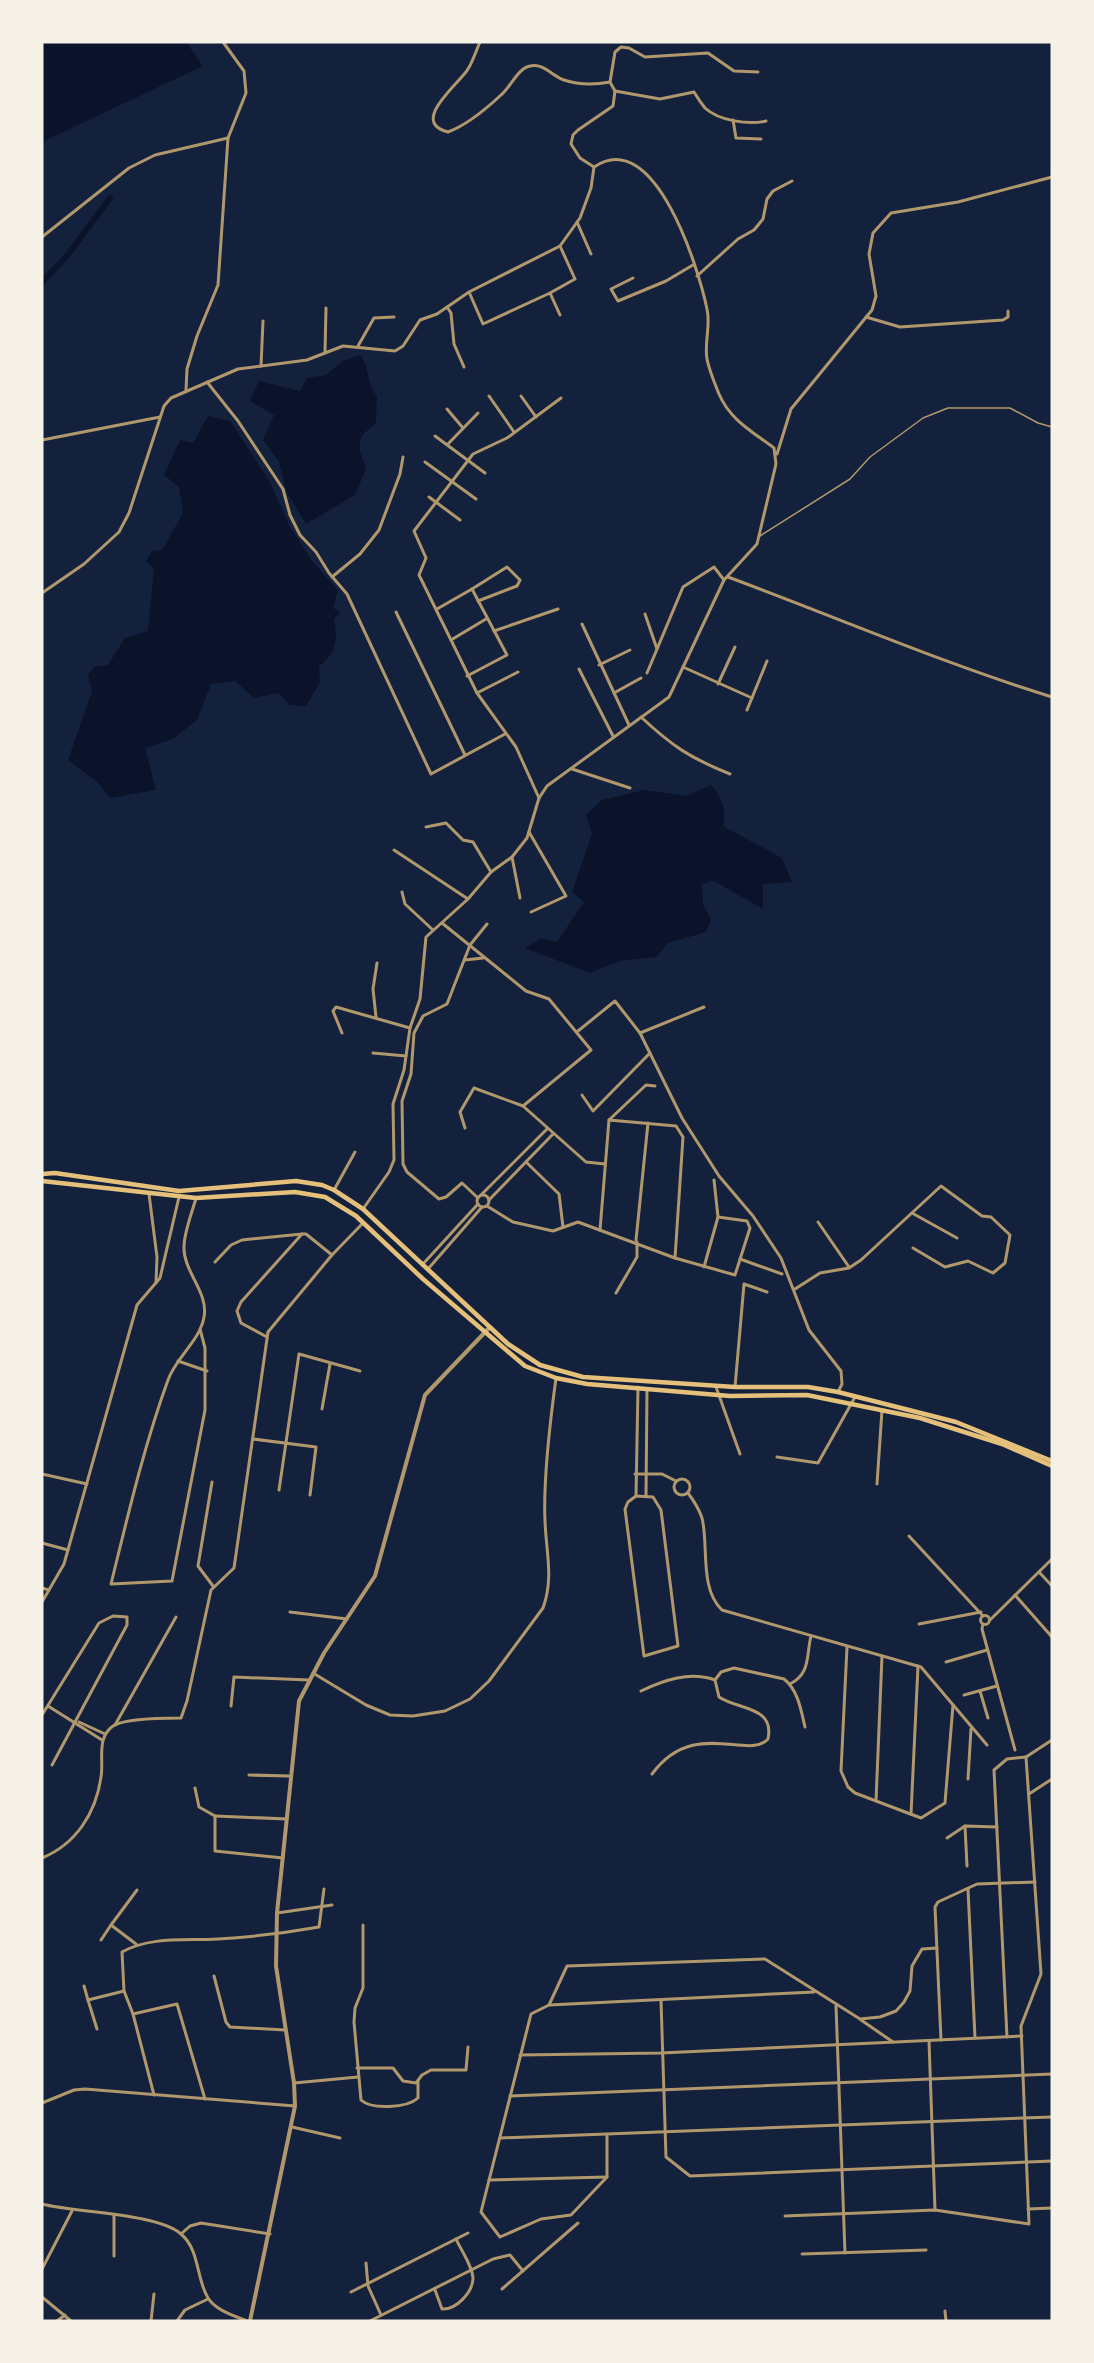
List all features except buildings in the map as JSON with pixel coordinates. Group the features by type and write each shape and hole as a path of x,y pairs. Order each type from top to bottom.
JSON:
{"main road":[{"path":"42,1174 55,1173 179,1191 296,1181 334,1190 363,1209 508,1344 540,1365 583,1377 735,1387 808,1387 838,1392 956,1422 1052,1461"},
{"path":"42,1182 196,1198 295,1192 325,1197 363,1223 525,1366 556,1378 587,1384 647,1387 718,1395 807,1395 854,1403 920,1418 1002,1444 1052,1466"}],"street":[{"path":"186,390 187,369 197,336 218,285 228,138 244,100 247,80 244,71 223,42"},
{"path":"480,42 468,70 438,102 434,116 443,131 457,129 503,94 525,67 537,66 562,80 592,85 610,82"},
{"path":"594,167 580,158 571,144 573,135 613,106 615,91 610,82 615,52 621,47 629,48 645,57 708,53 734,71 758,72"},
{"path":"615,91 660,99 694,92 707,110 733,120 753,124 766,121"},
{"path":"733,120 736,138 761,140"},
{"path":"42,237 129,168 155,155 228,138"},
{"path":"42,593 84,564 119,532 129,513 164,406 186,390 238,369 307,360 343,346 395,351 403,346 420,320 447,307 469,292 560,246 577,222 591,188 594,167 603,161 626,162 647,173 682,229 708,312 707,359 720,396 736,420 774,448 777,455"},
{"path":"363,1209 389,1172 394,1160 393,1104 406,1056 410,1028 420,999 424,942 433,930 468,899 490,872 512,857 529,832 539,798 547,786 669,697 726,578 757,544 777,455 791,409 866,317 876,296 868,254 873,233 891,213 958,202 1052,177"},
{"path":"697,276 738,239 754,230 763,219 767,199 773,191 792,182"},
{"path":"577,222 591,254"},
{"path":"469,292 483,324 550,293 575,279 560,246"},
{"path":"633,278 611,289 618,301 666,282 693,265"},
{"path":"550,293 560,315"},
{"path":"447,307 451,314 454,344 464,367"},
{"path":"325,353 326,308"},
{"path":"866,317 900,327 1003,320 1008,316 1008,311"},
{"path":"358,346 374,318 394,317"},
{"path":"261,366 263,321"},
{"path":"207,382 238,422 283,489 290,515 300,535 316,552 332,577 347,594 430,774 505,734"},
{"path":"489,396 514,432"},
{"path":"521,396 536,417"},
{"path":"539,798 516,747 467,676 419,575 426,558 414,531 468,459 514,432 561,398"},
{"path":"447,409 463,428"},
{"path":"447,445 478,413"},
{"path":"42,440 160,417"},
{"path":"435,436 485,473"},
{"path":"332,577 360,554 379,530 400,474 404,456"},
{"path":"425,462 476,499"},
{"path":"429,497 460,520"},
{"path":"436,609 507,567 520,580 517,586 478,601"},
{"path":"647,673 683,587 714,567 726,578 825,612 927,656 1052,698"},
{"path":"467,676 507,655 472,589"},
{"path":"494,631 558,609"},
{"path":"396,612 465,755"},
{"path":"645,614 657,650"},
{"path":"451,640 486,619"},
{"path":"582,624 628,725"},
{"path":"718,684 735,647"},
{"path":"599,665 630,650"},
{"path":"747,710 767,662"},
{"path":"683,667 752,698"},
{"path":"579,669 614,736"},
{"path":"477,693 518,672"},
{"path":"613,693 641,678"},
{"path":"641,717 672,746 695,760 730,774"},
{"path":"572,769 630,788"},
{"path":"426,827 446,823 462,840 473,842 490,872"},
{"path":"529,832 566,896 531,912"},
{"path":"394,850 468,899"},
{"path":"512,857 520,898"},
{"path":"402,892 405,904 433,930"},
{"path":"442,922 483,958"},
{"path":"488,924 470,945 447,1004 423,1016 414,1033 411,1074 402,1101 403,1164 407,1172 439,1199 446,1197 462,1183 480,1197 489,1200"},
{"path":"465,960 483,958 492,961 526,991 549,999 578,1031 591,1050 524,1106"},
{"path":"376,1017 373,989 377,963"},
{"path":"578,1031 615,1001 640,1033 682,1118 719,1176 753,1216 781,1258 795,1289 809,1330 841,1371 842,1384 838,1392"},
{"path":"640,1033 704,1006"},
{"path":"342,1033 333,1011 334,1008 376,1017 410,1028"},
{"path":"373,1053 406,1056"},
{"path":"582,1095 593,1111 650,1053"},
{"path":"600,1230 609,1120 646,1085 655,1086"},
{"path":"465,1128 460,1121 460,1112 474,1088 524,1106 586,1162 605,1164"},
{"path":"609,1120 676,1126 683,1137 675,1258"},
{"path":"616,1293 637,1257 648,1123"},
{"path":"427,1270 480,1205 480,1197 547,1129"},
{"path":"487,1206 489,1200 553,1134"},
{"path":"334,1190 355,1152"},
{"path":"526,1162 560,1194 563,1227"},
{"path":"705,1267 718,1217 714,1180"},
{"path":"795,1289 820,1273 849,1268 861,1260 941,1186 982,1216 992,1217 1010,1235 1005,1263 993,1273 968,1261 945,1267 913,1248"},
{"path":"149,1193 157,1257 156,1285"},
{"path":"42,1602 64,1564 137,1305 160,1278 179,1197"},
{"path":"196,1198 183,1247 205,1315 200,1329 169,1377 137,1480 111,1584 172,1581 205,1410 207,1371 205,1348 200,1329"},
{"path":"480,1205 487,1206 513,1222 552,1231 578,1222 675,1258 735,1275 750,1228 747,1221 718,1217"},
{"path":"422,1265 480,1205"},
{"path":"912,1213 957,1238"},
{"path":"818,1222 849,1268"},
{"path":"115,1725 159,1718 181,1718 187,1701 208,1600 213,1586 234,1568 267,1337 273,1325 332,1255 363,1223"},
{"path":"215,1262 231,1245 242,1240 302,1234 306,1234 332,1255"},
{"path":"267,1337 242,1323 237,1311 241,1302 302,1234"},
{"path":"740,1259 782,1274"},
{"path":"735,1387 744,1284 767,1292"},
{"path":"42,2204 72,2211 153,2222 181,2234 196,2259 208,2299 224,2311 249,2321 270,2234 295,2106 294,2083 276,1966 277,1913 287,1820 289,1776 299,1701 313,1673 375,1575 424,1395 490,1327"},
{"path":"279,1490 299,1354 360,1371"},
{"path":"178,1361 207,1371"},
{"path":"322,1409 330,1364"},
{"path":"313,1673 366,1705 390,1715 413,1716 445,1711 470,1699 489,1681 543,1608 548,1594 551,1580 545,1522 546,1492 556,1378"},
{"path":"716,1385 740,1454"},
{"path":"636,1496 638,1387"},
{"path":"646,1496 647,1387"},
{"path":"777,1457 818,1463 854,1403 855,1396"},
{"path":"878,1484 884,1403"},
{"path":"254,1439 316,1447 310,1495"},
{"path":"42,1474 87,1484"},
{"path":"635,1474 662,1474 676,1481 683,1478 688,1480 691,1488 688,1493 680,1495 675,1492 676,1481"},
{"path":"212,1482 198,1566 213,1586"},
{"path":"688,1493 702,1518 707,1570 716,1604 733,1614 926,1669 971,1729 987,1745"},
{"path":"636,1496 646,1496 653,1497 661,1510 678,1646 644,1656 625,1509 628,1502 636,1496"},
{"path":"909,1536 982,1614"},
{"path":"42,1543 68,1550"},
{"path":"983,1624 990,1620 1052,1559"},
{"path":"1039,1572 1052,1586"},
{"path":"42,1588 49,1590"},
{"path":"1015,1595 1052,1637"},
{"path":"290,1612 347,1619"},
{"path":"982,1614 980,1620 983,1624 987,1650 1015,1750"},
{"path":"919,1624 982,1614 988,1616 990,1620"},
{"path":"42,1716 99,1623 113,1616 127,1617 127,1626 52,1765"},
{"path":"42,1858 68,1843 85,1826 101,1777 102,1740 115,1725 176,1617"},
{"path":"790,1684 801,1679 806,1672 811,1635"},
{"path":"847,1647 841,1771 848,1787 876,1801 921,1818 936,1810 947,1799 952,1705"},
{"path":"946,1662 987,1650"},
{"path":"876,1801 882,1656"},
{"path":"911,1814 918,1666"},
{"path":"715,1680 721,1672 734,1668 784,1679 790,1684 801,1709 805,1727"},
{"path":"641,1691 697,1675 715,1680"},
{"path":"231,1706 234,1677 309,1680"},
{"path":"652,1774 674,1752 698,1743 749,1746 764,1743 768,1739 769,1733 765,1717 758,1711 720,1697 715,1680"},
{"path":"964,1695 997,1686"},
{"path":"980,1691 988,1718"},
{"path":"48,1706 77,1722 102,1740"},
{"path":"77,1722 84,1723 105,1734"},
{"path":"968,1779 971,1729"},
{"path":"1007,2037 994,1770 1007,1759 1026,1757 1052,1740"},
{"path":"785,2216 935,2210 1029,2224 1021,2026 1041,1974 1026,1757"},
{"path":"249,1776 289,1776"},
{"path":"1029,1794 1052,1779"},
{"path":"195,1788 199,1807 215,1816 287,1820"},
{"path":"215,1816 215,1851 282,1858"},
{"path":"947,1838 965,1826 997,1827"},
{"path":"965,1826 967,1866"},
{"path":"940,2040 935,1907 938,1902 977,1884 1035,1882"},
{"path":"154,2095 133,2014 124,1991 122,1953 136,1944 170,1940 278,1935 319,1927 324,1906 324,1889"},
{"path":"968,1889 975,2038"},
{"path":"101,1940 137,1890"},
{"path":"277,1913 332,1905"},
{"path":"111,1925 136,1944"},
{"path":"363,1925 363,1988 355,2008 354,2022 357,2068 363,2103 390,2108 415,2101 419,2094 418,2081 422,2075 431,2070 466,2070 468,2047"},
{"path":"860,2019 880,2018 896,2011 910,1991 912,1966 922,1949 937,1948"},
{"path":"549,2004 567,1966 765,1959 894,2042"},
{"path":"214,1976 226,2022 230,2027 285,2030"},
{"path":"84,1986 97,2030"},
{"path":"88,2000 124,1991"},
{"path":"607,2136 608,2178 571,2215 541,2219 500,2237 481,2212 531,2014 549,2004 815,1992"},
{"path":"661,2000 663,2133 666,2157 690,2176 1052,2161"},
{"path":"133,2014 177,2004 205,2099"},
{"path":"836,2006 845,2253"},
{"path":"520,2055 661,2053 1022,2036"},
{"path":"929,2040 935,2210"},
{"path":"357,2068 393,2068 404,2081 415,2083 418,2081"},
{"path":"510,2096 1052,2074"},
{"path":"294,2083 359,2077"},
{"path":"42,2103 74,2090 85,2089 295,2106"},
{"path":"500,2138 607,2136 1052,2117"},
{"path":"292,2127 340,2138"},
{"path":"489,2180 608,2178"},
{"path":"1028,2208 1052,2208"},
{"path":"42,2269 72,2211"},
{"path":"114,2215 114,2256"},
{"path":"181,2234 190,2226 201,2223 270,2234"},
{"path":"502,2289 578,2223"},
{"path":"351,2292 368,2286 468,2233"},
{"path":"435,2290 442,2309 458,2306 472,2282 471,2270 456,2239"},
{"path":"802,2254 926,2250"},
{"path":"370,2321 493,2259 510,2255 523,2271"},
{"path":"366,2263 368,2286 381,2315"},
{"path":"151,2321 154,2294"},
{"path":"42,2296 71,2321"},
{"path":"177,2321 185,2310 208,2299"},
{"path":"945,2311 946,2321"},
{"path":"57,2321 65,2315"}],"lane":[{"path":"759,537 850,478 870,457 923,418 948,408 1010,408 1038,423 1052,427"}],"water":[{"path":"42,42 186,42 203,66 42,142"},
{"path":"360,355 377,396 376,423 362,435 359,448 366,469 355,495 306,524 286,491 279,462 263,440 274,415 250,401 259,381 300,391 307,378 326,375 343,361"},
{"path":"208,416 230,421 270,482 289,525 312,561 338,590 333,608 341,612 334,619 335,646 330,656 319,666 320,682 306,706 289,705 279,693 254,698 235,681 211,684 197,720 173,739 145,748 156,790 110,798 97,782 68,760 92,691 88,675 94,667 108,665 125,638 148,631 154,568 146,561 152,551 162,550 183,513 179,487 164,475 180,440 193,443"},
{"path":"711,785 723,804 723,826 782,858 792,882 763,884 763,909 714,881 702,884 703,904 711,919 706,932 668,943 656,957 619,961 590,973 525,948 541,938 557,942 584,902 572,892 592,834 586,815 602,800 644,790 687,796"}],"waterway":[{"path":"42,282 66,257 110,198"}]}
